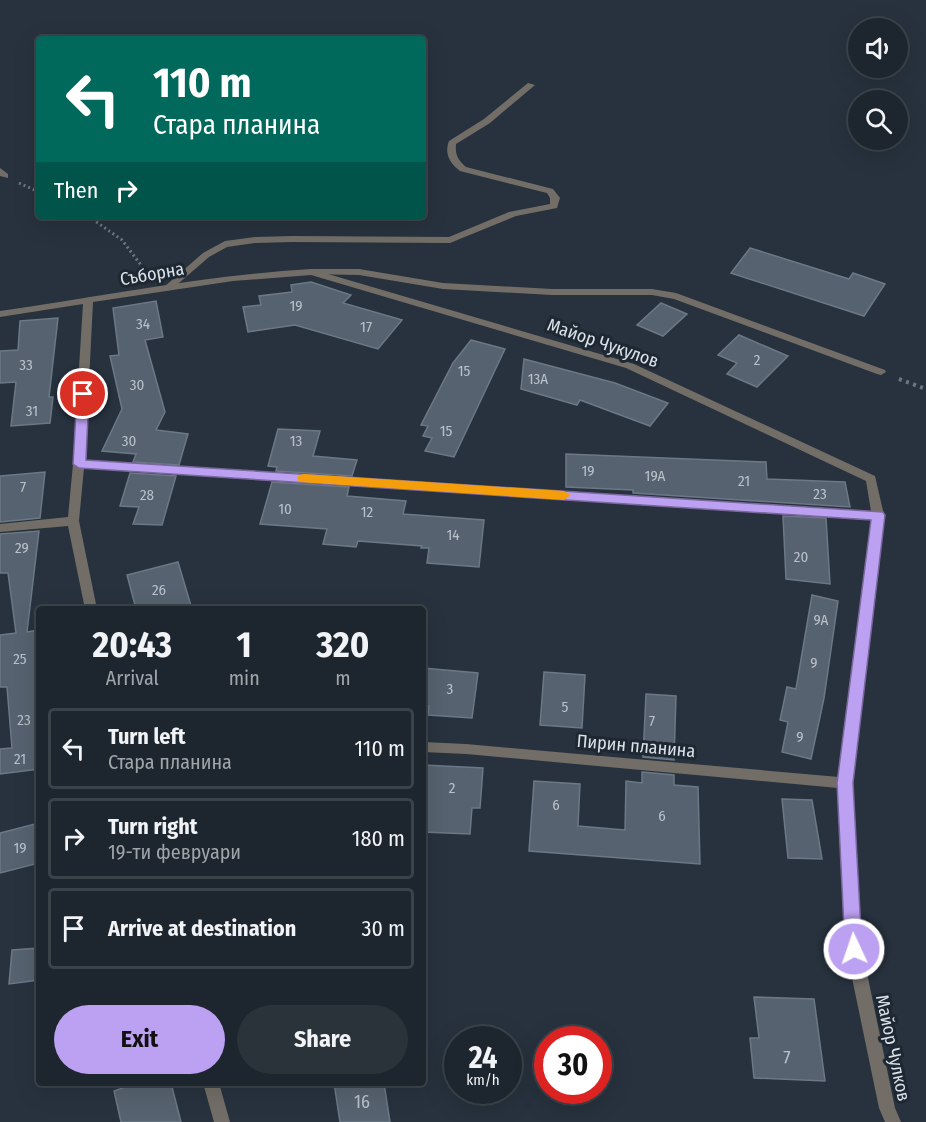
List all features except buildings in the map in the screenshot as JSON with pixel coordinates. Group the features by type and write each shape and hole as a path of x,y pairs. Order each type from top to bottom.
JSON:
{"street":[{"path":"169,287 206,255 225,244 292,239 450,240 469,235 504,217 522,211 554,206 555,198 550,191 463,169 453,161 451,152 452,143 487,121 531,85"},
{"name":"Майор Чукулов","path":"310,272 630,366 871,479 878,515"},
{"name":"Съборна","path":"0,314 88,302 155,289 270,274 359,272 443,286 552,292 652,292 676,296 881,372"},
{"path":"88,302 79,464 73,521 90,606"},
{"path":"79,464 878,515"},
{"name":"Майор Чулков","path":"878,515 845,783 854,949 887,1108 893,1122"},
{"path":"0,528 73,521"},
{"name":"Пирин планина","path":"426,747 845,783"},
{"path":"212,1086 222,1122"}],"path":[{"path":"94,219 128,245 142,264 155,289"},
{"path":"881,372 926,389"}],"slow traffic":[{"path":"304,478 564,495"}],"route":[{"path":"83,394 79,464 878,515 845,783 854,949"}]}
